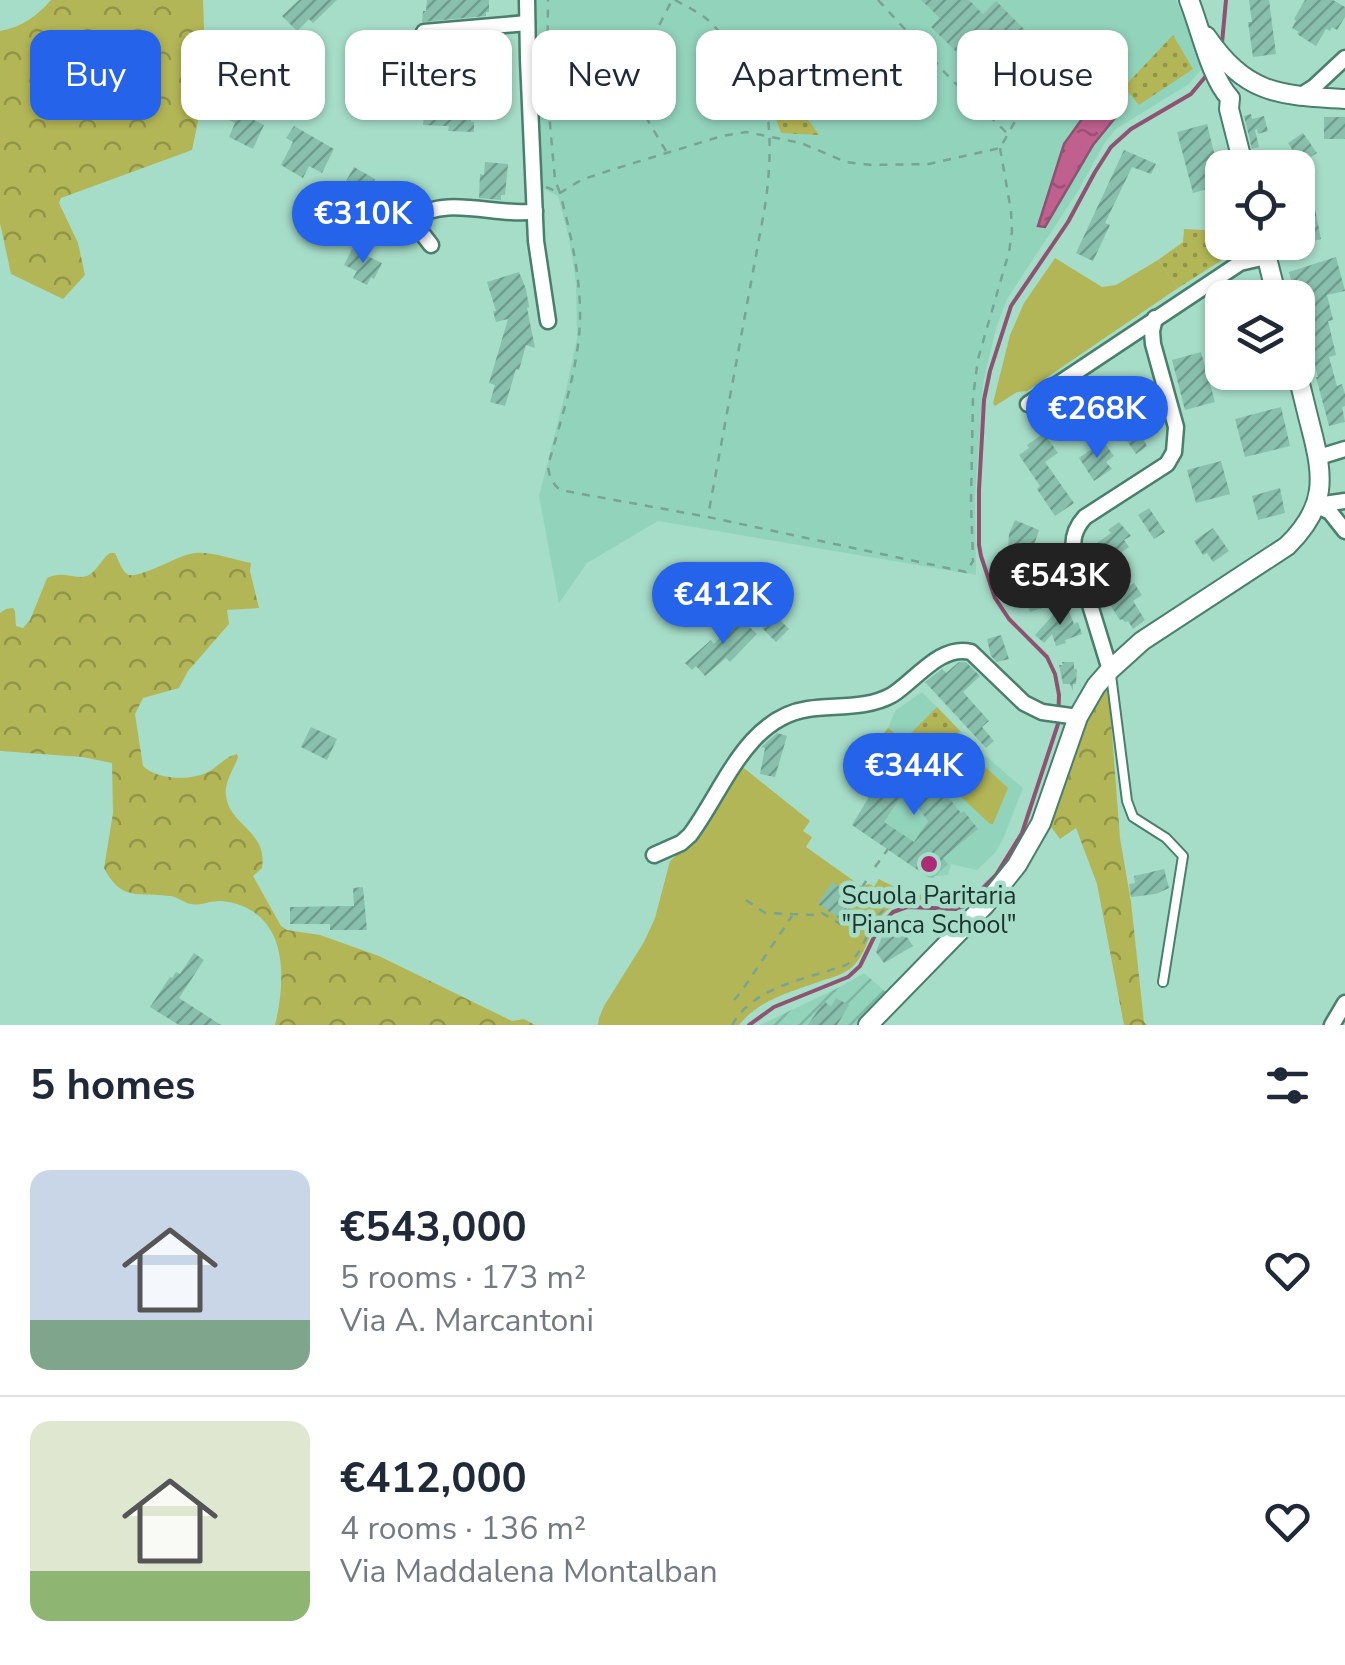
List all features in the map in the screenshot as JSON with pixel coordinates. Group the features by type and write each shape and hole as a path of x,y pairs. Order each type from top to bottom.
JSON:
{"street":[{"path":"528,0 536,241 548,322"},
{"path":"1188,0 1213,69 1231,94 1229,110 1239,150"},
{"path":"447,30 527,23"},
{"path":"1200,27 1220,54 1255,86 1295,96 1314,88 1345,61"},
{"path":"1231,94 1340,98 1338,79 1345,61"},
{"path":"1231,94 1248,89 1243,77"},
{"path":"431,245 418,228 423,212 476,207 516,213 535,211"},
{"path":"1028,404 1246,260"},
{"path":"1110,670 1072,542 1076,528 1085,518 1167,464 1174,452 1176,427 1153,344 1155,318"},
{"path":"868,1025 985,905 1018,865 1041,823 1066,715 1087,700 1110,670 1142,641 1288,546 1302,532 1317,506 1320,486 1319,457 1302,390"},
{"path":"1319,457 1345,449"},
{"path":"1320,486 1345,497"},
{"path":"1317,506 1345,497"},
{"path":"1317,506 1330,512 1345,532"},
{"path":"654,855 686,840 740,758 778,720 808,709 881,700 954,652 971,652 1024,703 1042,712 1066,715"},
{"path":"1332,1025 1345,1003"}],"lane":[{"path":"1110,670 1127,800 1133,817 1166,838 1184,856 1163,982"}],"path":[{"path":"548,0 547,90 555,180 572,238 580,324 568,391 548,466 549,476 560,490 966,572 973,561 973,397 978,359 1012,232 1000,148"},
{"path":"666,153 628,87 673,0 706,18 755,78 765,105 768,136 764,212 708,518"},
{"path":"878,0 1009,135"},
{"path":"534,187 560,192 581,180 746,132 800,143 846,162 871,166 929,164 1000,148 1016,120"},
{"path":"875,867 888,849"},
{"path":"746,900 765,913 822,912 840,924 869,876"},
{"path":"732,1025 746,1007 766,993 855,959 885,908 906,900 951,896 965,888"},
{"path":"734,1000 793,914"}],"shaded area":[{"path":"536,0 1176,0 1204,66 1189,84 1116,129 1104,144 1007,299 996,328 983,384 975,496 976,575 658,521 587,563 559,603 539,496 577,338 576,283 558,196 536,185 536,120 676,120 676,30 536,30"},
{"path":"922,692 1023,788 1003,839 977,870 951,864 948,875 928,877 852,825 880,779 862,761 888,728 895,711"},
{"path":"864,973 888,994 858,1025 760,1025 842,986"}],"green space":[{"path":"51,0 203,0 204,30 181,30 181,120 198,120 192,150 61,198 59,203 78,243 85,275 63,299 11,274 0,223 0,31 29,20"},
{"path":"1173,35 1193,69 1139,105 1128,92 1128,83"},
{"path":"776,120 808,120 819,135 781,133"},
{"path":"1184,229 1205,230 1205,260 1222,260 1178,288 1158,260 1183,242"},
{"path":"1055,258 1102,287 1116,285 1158,260 1178,288 1027,391 1017,392 995,406 1010,335 1024,303"},
{"path":"110,553 115,553 123,570 132,575 195,553 251,563 259,608 227,610 229,624 188,671 179,688 143,698 135,714 143,766 149,771 174,778 193,777 237,754 226,796 234,815 259,845 262,868 253,876 281,926 379,956 512,1021 524,1019 535,1025 275,1025 281,966 278,947 260,917 244,907 222,901 195,904 170,896 124,891 110,879 104,868 113,813 112,763 0,751 0,613 13,608 16,626 23,628 47,578 87,576"},
{"path":"1106,687 1120,838 1147,1025 1124,1025 1097,884 1076,828 1060,839 1048,823 1080,735"},
{"path":"937,707 960,731 924,767 911,752 879,778 862,761 888,728 904,740"},
{"path":"954,738 1008,788 993,824 927,765"},
{"path":"740,765 810,821 803,831 812,837 806,847 861,886 874,887 879,879 909,896 952,891 964,897 894,906 879,919 850,969 766,1003 739,1025 598,1025 604,1006 655,918 670,861 693,840"}],"water":[{"path":"1081,120 1113,120 1093,145 1045,227 1038,226 1064,144"}],"building":[{"path":"299,0 337,0 313,23 309,19 298,30 282,16"},
{"path":"427,0 489,0 489,12 486,16 422,22"},
{"path":"921,0 969,0 983,14 996,1 1025,30 957,30 957,53 931,27 940,18"},
{"path":"1249,0 1269,0 1276,54 1253,57"},
{"path":"1305,0 1333,0 1345,7 1345,17 1337,30 1326,29 1316,46 1292,28"},
{"path":"1251,114 1252,119 1264,116 1268,131 1258,134 1255,130 1259,147 1252,149 1244,116"},
{"path":"1324,117 1345,117 1345,139 1324,139"},
{"path":"228,120 254,120 264,125 253,149 229,137 235,123"},
{"path":"423,120 471,120 474,132 448,131 449,126 423,125"},
{"path":"1207,124 1213,150 1205,150 1205,190 1193,193 1177,132"},
{"path":"294,126 334,149 322,173 309,166 303,178 281,165 293,142 286,138"},
{"path":"1303,133 1315,150 1293,150 1288,143"},
{"path":"1124,150 1156,164 1151,174 1132,167 1105,223 1110,225 1093,261 1076,253"},
{"path":"485,162 508,164 501,200 479,198"},
{"path":"354,167 375,179 369,190 381,197 370,219 350,208 354,194 342,188"},
{"path":"1315,208 1321,239 1315,241"},
{"path":"352,249 382,263 367,285 353,278 357,271 344,265"},
{"path":"1336,257 1345,291 1327,295 1336,355 1329,357 1337,386 1342,384 1345,394 1345,422 1329,426 1316,377 1315,280 1291,280 1289,272"},
{"path":"519,272 526,289 535,348 526,345 505,406 490,402 495,385 489,383 508,319 496,322 487,282"},
{"path":"1201,352 1205,390 1212,390 1215,402 1185,410 1172,360"},
{"path":"1120,379 1158,432 1144,441 1147,446 1136,454 1121,432 1126,429 1099,390"},
{"path":"1076,398 1092,422 1074,434 1058,410"},
{"path":"1281,407 1290,446 1245,457 1235,419"},
{"path":"1044,433 1058,453 1045,462 1074,503 1055,516 1019,455"},
{"path":"1103,441 1114,456 1106,462 1112,469 1094,481 1079,458"},
{"path":"1221,461 1230,494 1196,503 1187,470"},
{"path":"1280,488 1285,513 1258,520 1252,496"},
{"path":"1149,508 1165,532 1154,539 1138,515"},
{"path":"1015,520 1039,530 1035,542 1039,557 1033,559 1054,604 1030,612 1008,549"},
{"path":"1119,522 1131,536 1124,540 1129,547 1116,556 1113,552 1106,557 1097,543"},
{"path":"1213,528 1229,551 1213,562 1194,541"},
{"path":"1134,583 1142,595 1133,601 1145,620 1133,629 1128,621 1120,620 1105,597"},
{"path":"1068,609 1082,634 1056,646 1052,634 1044,643 1035,635 1054,614"},
{"path":"736,614 757,634 730,662 726,658 705,676 696,666 692,670 685,663 711,640 714,644"},
{"path":"775,615 789,629 776,642 762,628"},
{"path":"1001,635 1009,659 997,662 991,656 987,639"},
{"path":"959,662 966,662 980,676 963,692 989,721 982,727 994,741 986,748 925,682"},
{"path":"1074,662 1077,669 1073,691 1070,684 1063,684 1059,665"},
{"path":"311,727 337,739 327,760 301,747"},
{"path":"777,733 787,736 775,777 760,774 765,748 761,747"},
{"path":"912,752 978,829 943,858 948,864 933,878 852,825 879,778","holes":["905,790 928,821 914,842 884,822"]},
{"path":"1164,869 1169,888 1131,897 1129,884 1135,883 1134,876"},
{"path":"832,882 854,897 840,919 818,904"},
{"path":"363,887 367,930 330,930 330,924 290,924 290,907 354,906 353,888"},
{"path":"908,915 914,925 904,932 913,946 884,963 876,952 886,926"},
{"path":"194,953 204,960 179,998 221,1025 179,1025 150,1007 170,977 176,972 180,974"},
{"path":"836,998 849,1005 837,1025 808,1025 824,1001 831,1007"}],"waterway":[{"path":"1222,43 1226,0"},
{"path":"749,1025 774,1007 848,977 860,966 879,927 893,912 907,907 965,906 996,875 1022,833 1058,724 1059,695 1047,657 1009,619 995,598 981,556 979,490 984,400 990,371 1011,306 1068,222 1111,147 1131,129 1191,94 1206,76"}],"place":[{"name":"Scuola Paritaria \"Pianca School\"","path":"929,864"}]}
